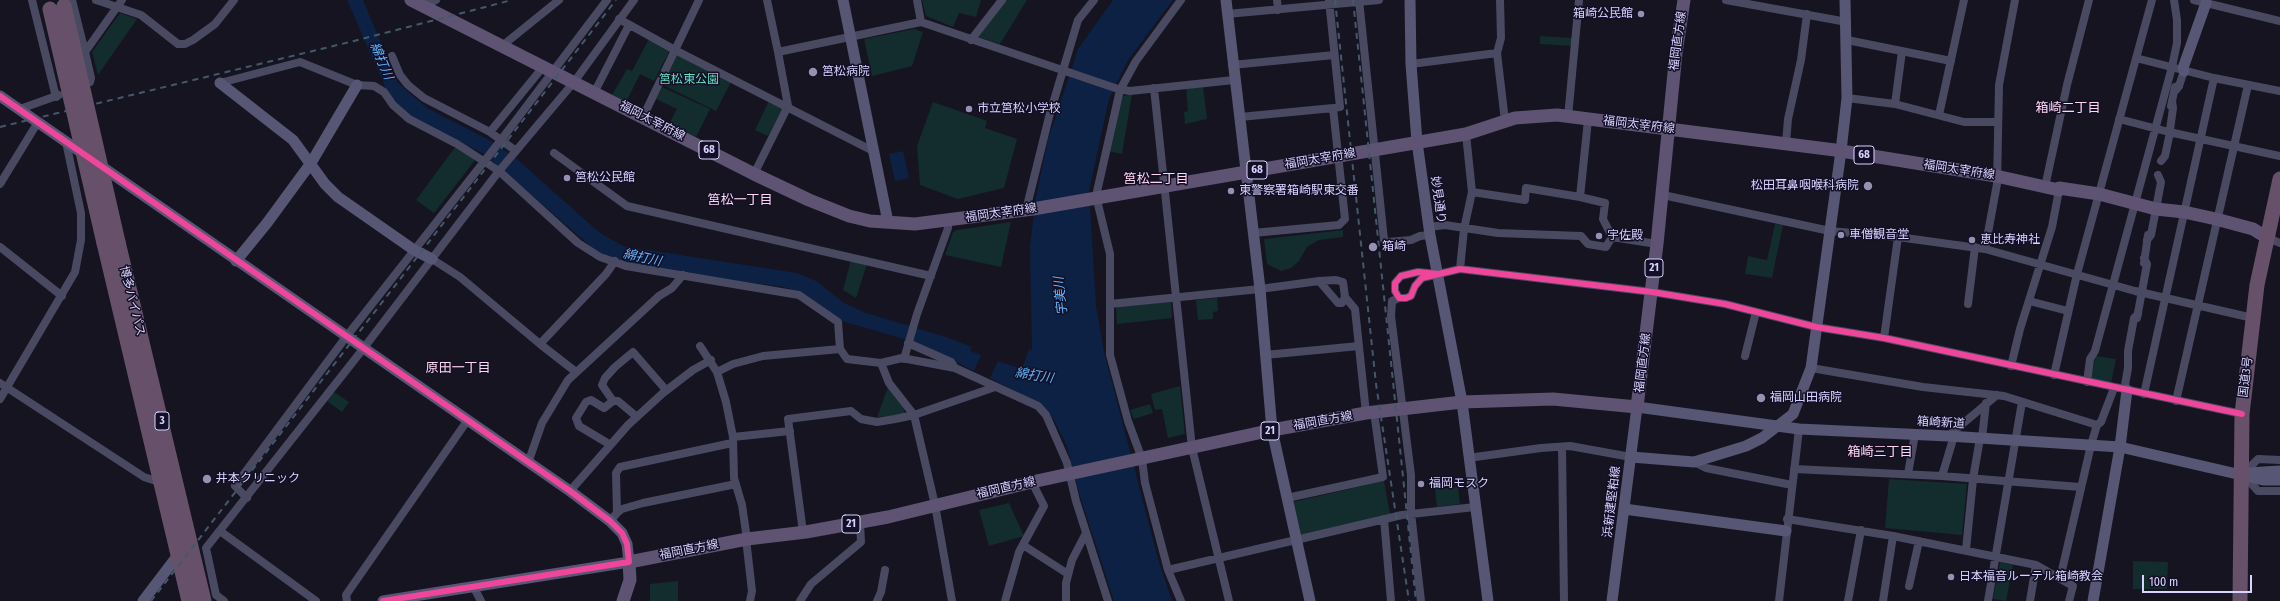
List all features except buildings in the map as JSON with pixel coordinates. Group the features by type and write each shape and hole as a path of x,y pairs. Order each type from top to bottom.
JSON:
{"highway":[{"name":"博多バイパス","path":"59,3 162,483 189,601"},
{"name":"国道3号","path":"2240,601 2243,474 2242,414 2253,318 2273,240 2280,179"},
{"name":"博多バイパス","path":"111,242 204,601"}],"main road":[{"name":"福岡太宰府線","path":"411,0 754,174 809,200 849,216 870,221 915,224 1029,209 1466,134 1505,121 1532,116 1568,117 1786,144 1840,151 1996,176 2059,190 2059,188 2099,194 2156,209 2184,212 2216,219 2253,229 2273,240"},
{"name":"福岡直方線","path":"629,562 746,539 860,523 1032,482 1272,430 1370,412 1462,402 1553,399 1637,407 1652,292 1663,194 1668,129 1684,0"},
{"path":"623,601 630,580 629,562"}],"street":[{"path":"20,109 57,96 32,0"},
{"path":"96,0 119,4 141,16 171,41 178,44 185,44 215,24 234,0"},
{"path":"424,6 436,0"},
{"path":"502,46 559,0"},
{"path":"490,132 548,69 607,0"},
{"path":"224,601 216,595 206,548 363,350 499,171 574,82 634,0"},
{"path":"643,117 699,0"},
{"path":"754,174 788,106 767,0"},
{"path":"843,0 888,222"},
{"path":"917,0 921,22"},
{"path":"971,40 1002,0"},
{"path":"1181,0 1136,61 1119,89 1094,197 1110,254 1110,355 1168,570 1181,601"},
{"path":"1226,0 1226,14 1247,172 1260,289 1272,430 1310,601"},
{"path":"1277,0 1278,10"},
{"path":"1226,14 1278,10 1329,2 1379,0"},
{"name":"妙見通り","path":"1410,0 1411,64 1417,142 1430,231 1462,402 1468,458 1488,601"},
{"path":"1500,0 1501,38 1497,53 1505,121"},
{"path":"1568,117 1579,0"},
{"path":"1726,0 1847,22"},
{"path":"1468,458 1562,447 1631,457 1694,462 1746,446 1762,438 1793,414 1811,368 1847,98 1847,22 1845,0"},
{"path":"1939,115 1964,0"},
{"path":"1985,249 1997,184 1999,85 2014,0"},
{"path":"2045,187 2067,85 2089,0"},
{"path":"2054,375 2076,274 2152,0"},
{"path":"2087,382 2090,359 2095,352 2172,67 2177,43 2177,20 2174,0"},
{"path":"2194,0 2280,21"},
{"path":"1029,209 1049,116 1065,72 1078,20 1091,1"},
{"path":"1359,1 1384,240 1388,242 1411,240 1445,225 1464,229 1581,236 1588,244 1606,246 1612,237"},
{"path":"1240,117 1340,107 1329,2"},
{"path":"59,3 86,52 91,78 90,82"},
{"path":"2093,601 2120,447 2127,390 2125,385 2132,329 2136,325 2142,292 2144,277 2142,272 2147,240 2150,229 2154,224 2160,182 2158,175 2161,161 2165,156 2167,146 2173,108 2172,101 2184,71 2183,68 2206,3"},
{"path":"86,52 119,4"},
{"path":"1786,144 1788,119 1801,60 1807,14"},
{"path":"620,19 675,50 788,106 875,152"},
{"path":"778,52 921,22 1065,72 1119,89 1130,91 1234,80"},
{"path":"594,93 629,25"},
{"path":"1847,40 1951,61"},
{"path":"1895,104 1902,51"},
{"path":"1411,64 1497,53"},
{"path":"392,56 400,75 408,85 424,98 490,132 516,151"},
{"path":"1232,65 1334,56"},
{"path":"2136,58 2214,78 2280,91"},
{"path":"220,83 300,62 357,85 374,86 384,92 394,105 409,119 484,160 499,171 578,242 600,257 626,266 798,295 838,322 840,349 847,359 881,363 904,359 955,368 1038,406 1046,415 1070,474 1086,533 1108,601"},
{"path":"247,498 235,486 346,337 501,140 548,69"},
{"path":"2144,394 2214,78"},
{"path":"220,83 287,134 311,163 325,184 338,197 414,250 432,259 460,277 576,372"},
{"path":"236,261 267,224 311,163 357,85"},
{"path":"2176,401 2216,219 2248,85"},
{"path":"1154,88 1163,185 1192,448 1229,601"},
{"path":"0,96 363,350 528,463 613,517 627,544 629,562 383,601"},
{"path":"1847,98 1895,104 1964,122 1998,122"},
{"path":"1253,233 1342,224 1345,219 1333,108"},
{"path":"2119,118 2169,132 2280,156"},
{"path":"1580,197 1588,120"},
{"path":"0,184 38,122"},
{"path":"1460,269 1464,229 1472,192 1466,134"},
{"path":"0,399 3,385 62,296 76,272 81,240 80,213 66,142"},
{"path":"554,153 627,206 931,276"},
{"path":"1472,192 1525,200 1526,188 1580,197 1605,203 1603,219 1612,237"},
{"path":"2011,366 2041,264 2059,190"},
{"path":"1663,194 1830,231 1898,237 1985,249 2112,285 2253,318"},
{"path":"904,359 917,314 948,228 948,220"},
{"path":"1612,237 1657,244"},
{"path":"1884,338 1898,237"},
{"path":"0,247 62,296"},
{"path":"1968,304 1975,247"},
{"path":"540,344 606,274 615,261"},
{"path":"1421,601 1412,513 1411,474 1391,307 1392,301 1398,298 1412,296 1415,286 1422,278 1460,269 1652,292 1725,304 1816,327 1884,338 2242,414"},
{"path":"1398,298 1395,290 1395,283 1401,276 1418,272 1439,274"},
{"path":"528,463 542,423 568,380 659,296 672,288 683,275"},
{"path":"1110,304 1260,289 1319,281 1336,280 1343,282 1344,297 1342,303 1338,303 1319,281"},
{"path":"1287,498 1383,477 1359,346 1355,309 1344,297"},
{"path":"2029,301 2068,311"},
{"path":"1745,356 1756,312"},
{"path":"908,343 951,362 955,368"},
{"path":"700,346 717,372 726,402 733,440 736,484 746,539 752,591 750,601"},
{"path":"1265,355 1359,346"},
{"path":"717,372 733,364 763,356 840,349"},
{"path":"613,401 602,385 605,378 633,352 666,390"},
{"path":"570,491 609,444 637,417 666,390 693,370 710,360"},
{"path":"881,363 890,383 914,415 935,505 952,601"},
{"path":"1811,368 1923,387 1996,395 2097,425"},
{"path":"3,385 144,477 162,483"},
{"path":"803,532 788,419 851,411 861,419 877,422 914,415 995,387"},
{"path":"2060,580 2080,487 2091,445 2097,425 2100,422 2114,388"},
{"path":"1942,476 1951,436 1996,395"},
{"path":"609,444 579,426 576,418 586,402 591,400 604,408 613,401 618,401 637,417"},
{"path":"1988,601 2022,402"},
{"path":"1966,550 1973,479 1986,403"},
{"name":"箱崎新道","path":"1637,407 1775,427 1799,429 1951,436 2120,447 2243,474"},
{"name":"浜新建堅粕線","path":"1612,601 1637,407"},
{"path":"347,601 346,595 467,421"},
{"path":"1779,601 1799,429"},
{"path":"613,517 616,473 620,467 733,440 790,430"},
{"path":"1908,474 1915,434"},
{"path":"1562,447 1564,601"},
{"path":"2243,474 2258,459 2280,460"},
{"path":"1694,462 1706,468 1792,485"},
{"path":"1794,469 1840,473 1942,476 2080,487"},
{"path":"2243,474 2280,471"},
{"path":"2243,474 2263,480 2280,480"},
{"path":"2243,474 2258,491 2280,491"},
{"path":"1005,601 1011,574 1023,545 1044,506 1032,482"},
{"path":"613,517 622,509 643,503 736,484"},
{"path":"1168,570 1295,539 1412,513 1475,507"},
{"path":"1624,509 1786,531"},
{"path":"1384,519 1391,601"},
{"path":"1788,519 1861,530 1996,555 2036,565 2072,586 2069,601"},
{"path":"800,601 811,584 861,542 860,523"},
{"path":"1848,601 1861,530"},
{"path":"220,532 316,601"},
{"path":"1066,601 1066,583 1072,560 1086,533"},
{"path":"1883,601 1893,536"},
{"path":"1909,586 1919,541"},
{"path":"1023,545 1068,574"},
{"path":"143,601 178,554"},
{"path":"2030,601 2036,565"},
{"path":"877,601 881,592 884,570"},
{"path":"473,586 481,601"}],"green space":[{"path":"922,0 981,0 976,17 959,13 953,27 926,16"},
{"path":"1006,0 1027,0 1000,44 978,37"},
{"path":"120,13 137,19 98,75 92,52"},
{"path":"914,29 923,32 912,66 872,76 864,39"},
{"path":"1540,36 1573,38 1572,46 1540,44"},
{"path":"649,39 670,50 654,81 640,74 626,102 612,95 627,69 632,71"},
{"name":"筥松東公園","path":"677,55 731,82 716,111 663,85"},
{"path":"1203,86 1207,119 1185,124 1184,112 1188,111 1186,88"},
{"path":"662,87 710,109 696,137 669,124 677,109 656,99"},
{"path":"1132,94 1122,154 1108,151 1123,96"},
{"path":"769,101 783,108 768,136 755,130"},
{"path":"933,102 987,121 985,128 1017,139 1004,188 958,199 920,185 917,146"},
{"path":"456,146 476,159 434,213 416,200"},
{"path":"1011,222 1001,267 945,255 953,232 957,230"},
{"path":"1775,224 1783,225 1772,278 1745,274 1748,256 1767,260"},
{"path":"1343,230 1343,237 1319,240 1307,247 1299,261 1291,268 1281,271 1267,264 1264,239"},
{"path":"851,260 867,264 856,298 843,290"},
{"path":"1217,298 1218,311 1213,312 1213,319 1198,320 1196,300"},
{"path":"1171,301 1172,318 1117,324 1116,307"},
{"path":"2096,356 2116,359 2111,383 2089,379"},
{"path":"1180,386 1185,434 1168,438 1162,409 1155,410 1151,394"},
{"path":"888,387 903,407 905,413 893,416 877,417"},
{"path":"334,392 349,402 342,412 327,401"},
{"path":"1150,404 1153,413 1134,419 1130,410"},
{"path":"1889,479 1967,484 1962,535 1885,528"},
{"path":"1384,481 1390,514 1300,535 1293,502"},
{"path":"1458,487 1460,504 1437,507 1435,489"},
{"path":"1009,503 1024,536 989,546 979,510"},
{"path":"2133,561 2168,562 2167,589 2133,589"},
{"path":"2000,562 2013,565 2006,601 1993,599"},
{"path":"678,581 678,601 650,601 650,584"}],"water":[{"name":"綿打川","path":"347,0 363,0 398,83 427,108 491,141 518,160 600,233 623,246 797,273 816,281 844,303 866,313 946,337 972,347 970,351 981,355 974,371 918,343 842,321 802,292 783,287 626,265 595,250 484,154 422,123 405,112 389,96"},
{"path":"1113,0 1173,0 1128,60 1109,99 1089,191 1096,306 1104,352 1158,559 1172,601 1114,601 1079,493 1067,446 1054,420 1042,405 990,378 998,361 1022,369 1029,349 1032,350 1030,247 1036,197 1048,140 1078,49"},
{"path":"903,151 909,178 895,181 889,154"}],"railway":[{"path":"0,127 354,41 512,0"},
{"path":"151,601 616,0"},
{"path":"1335,0 1376,384 1409,601"},
{"path":"1353,0 1416,601"}],"cycle path":[{"path":"0,96 570,491 610,521 622,533 627,544 629,562 383,601"},
{"path":"1439,274 1418,272 1401,276 1395,283 1395,291 1399,298 1406,298 1411,296 1415,286 1422,278 1460,269 1652,292 1725,304 1816,327 1884,338 2242,414"}],"place":[{"name":"箱崎公民館","path":"1641,14"},
{"name":"筥松病院","path":"813,72"},
{"name":"市立筥松小学校","path":"969,109"},
{"name":"筥松公民館","path":"567,178"},
{"name":"松田耳鼻咽喉科病院","path":"1868,186"},
{"name":"東警察署箱崎駅東交番","path":"1231,191"},
{"name":"車僧観音堂","path":"1841,235"},
{"name":"宇佐殿","path":"1599,236"},
{"name":"恵比寿神社","path":"1972,240"},
{"name":"箱崎","path":"1373,247"},
{"name":"福岡山田病院","path":"1761,398"},
{"name":"井本クリニック","path":"207,479"},
{"name":"福岡モスク","path":"1421,484"},
{"name":"日本福音ルーテル箱崎教会","path":"1951,577"}],"district":[{"name":"箱崎二丁目","path":"2068,108"},
{"name":"筥松二丁目","path":"1156,179"},
{"name":"筥松一丁目","path":"740,200"},
{"name":"原田一丁目","path":"458,368"},
{"name":"箱崎三丁目","path":"1880,452"}],"water label":[{"name":"宇美川","path":"1061,296"}]}
